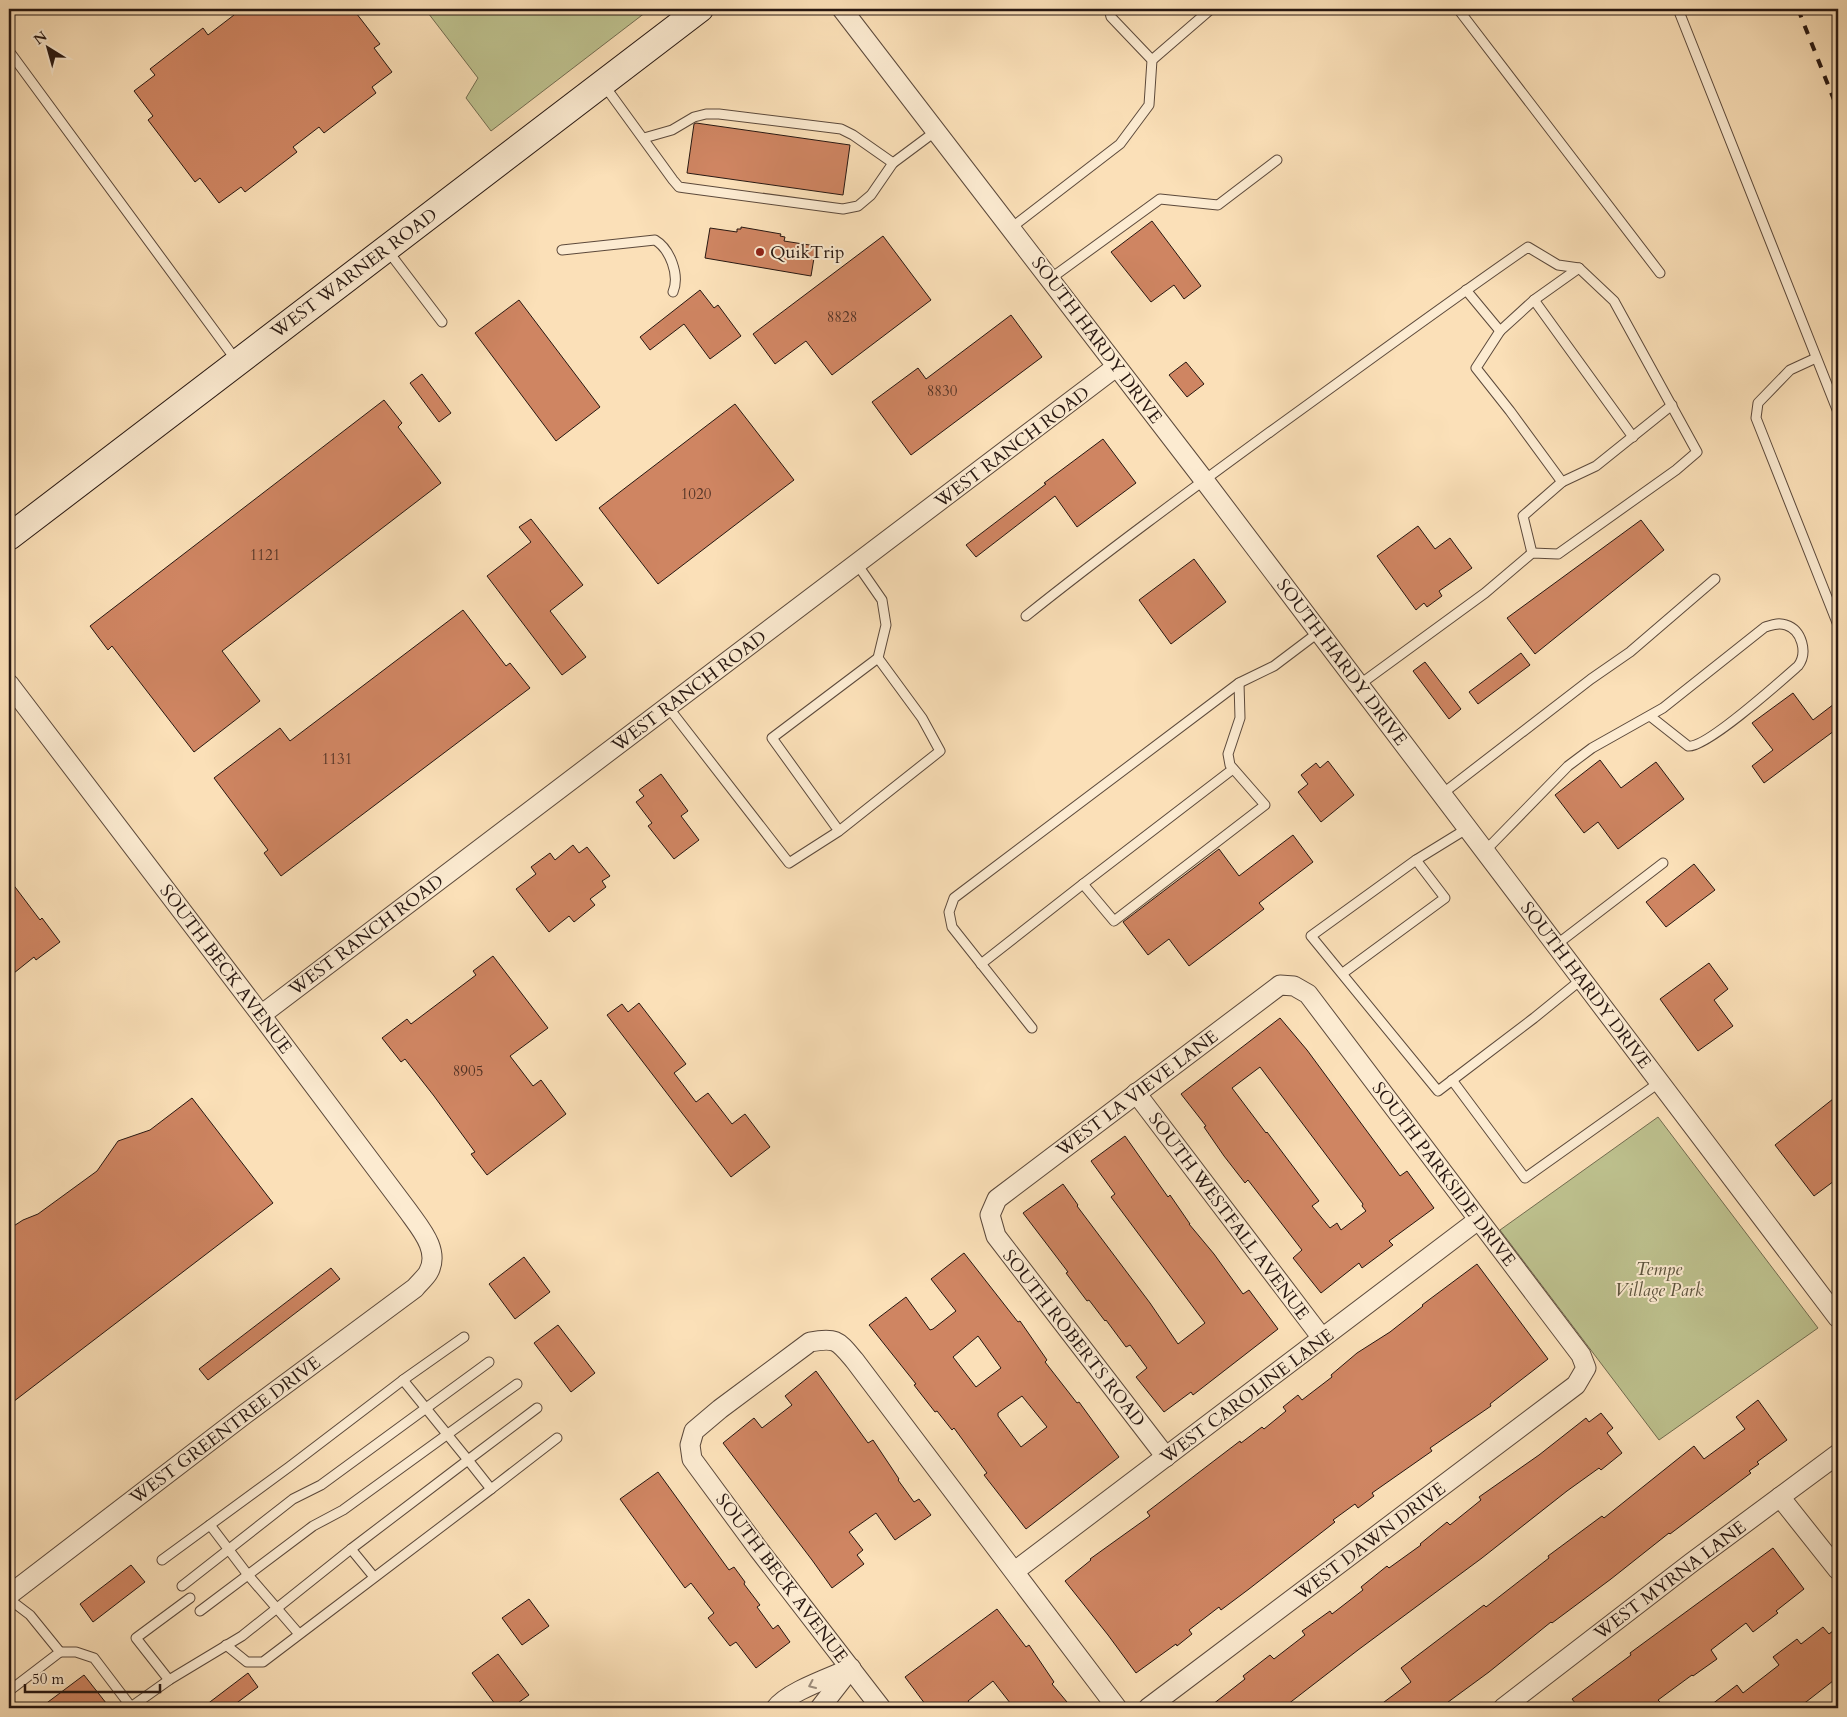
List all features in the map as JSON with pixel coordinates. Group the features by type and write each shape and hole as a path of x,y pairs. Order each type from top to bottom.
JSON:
{"main road":[{"name":"WEST WARNER ROAD","path":"9,537 700,9"}],"street":[{"name":"SOUTH HARDY DRIVE","path":"842,9 1204,480 1838,1318"},
{"name":"WEST RANCH ROAD","path":"261,1015 1116,367"},
{"name":"SOUTH BECK AVENUE","path":"9,684 261,1015 428,1240 433,1260"},
{"name":"WEST LA VIEVE LANE","path":"990,1216 997,1199 1136,1093 1280,985 1294,986"},
{"name":"SOUTH PARKSIDE DRIVE","path":"1294,986 1308,994 1582,1355 1586,1368"},
{"name":"SOUTH WESTFALL AVENUE","path":"1136,1093 1322,1338"},
{"name":"SOUTH ROBERTS ROAD","path":"990,1216 996,1236 1166,1457"},
{"name":"WEST CAROLINE LANE","path":"1015,1571 1478,1220"},
{"name":"WEST GREENTREE DRIVE","path":"9,1595 245,1414 414,1288 428,1273 433,1260"},
{"name":"SOUTH BECK AVENUE","path":"882,1708 759,1550 692,1459 690,1445 694,1431 810,1342 828,1339 840,1344 855,1361 1015,1571"},
{"name":"WEST DAWN DRIVE","path":"1148,1708 1576,1385 1586,1368"},
{"name":"WEST MYRNA LANE","path":"1503,1708 1691,1563 1838,1454"},
{"path":"1780,1497 1838,1570"},
{"path":"1015,1571 1117,1708"},
{"path":"776,1708 799,1691 851,1668"},
{"path":"820,1708 851,1668"}],"lane":[{"path":"1110,9 1111,17 1152,60"},
{"path":"1011,228 1120,144 1149,106 1152,60 1211,9"},
{"path":"1458,9 1660,273"},
{"path":"1678,9 1838,412"},
{"path":"9,50 237,362"},
{"path":"603,83 679,186 843,209 858,206 871,195 893,163 936,131"},
{"path":"644,138 672,130 694,117 719,114 841,129 853,135 893,163"},
{"path":"1050,279 1160,199 1218,204 1277,160"},
{"path":"562,250 655,240 662,245 671,260 676,285 674,292"},
{"path":"1026,616 1095,560 1528,247 1558,265 1579,268 1614,301 1697,452 1676,470 1558,554 1532,553 1485,593 1359,685"},
{"path":"386,249 442,322"},
{"path":"1562,482 1476,368 1500,331 1534,300 1579,268"},
{"path":"1466,290 1500,331"},
{"path":"1534,300 1633,436"},
{"path":"1816,358 1790,370 1758,404 1756,418 1838,625"},
{"path":"1532,553 1523,516 1562,482 1596,466 1672,405"},
{"path":"839,831 772,738 878,658 886,625 882,600 857,564"},
{"path":"1442,794 1590,679 1630,652 1715,579"},
{"path":"1485,851 1568,766 1592,748 1663,708 1765,627 1776,623 1785,624 1798,634 1803,652 1798,666 1771,690 1699,744 1693,747 1688,746 1650,716"},
{"path":"1032,1028 952,927 949,912 954,898 1239,683 1274,666 1319,632"},
{"path":"668,707 789,863 839,831 940,751 922,718 878,658"},
{"path":"1083,884 1114,921 1265,805 1230,765 1228,754 1240,718 1239,683"},
{"path":"981,964 1234,768"},
{"path":"1468,828 1416,860 1311,936 1438,1091 1582,979"},
{"path":"1343,974 1445,898 1416,860"},
{"path":"1556,945 1663,863"},
{"path":"1452,1080 1525,1178 1660,1082"},
{"path":"162,1560 290,1467 403,1380 464,1337"},
{"path":"182,1586 293,1499 321,1485 490,1362"},
{"path":"403,1380 491,1489"},
{"path":"200,1611 313,1526 344,1510 516,1384"},
{"path":"9,1691 60,1652 76,1652 94,1658 131,1708 169,1680 242,1636 351,1549 537,1408"},
{"path":"226,1645 246,1662 263,1662 556,1438"},
{"path":"210,1525 248,1575 299,1634"},
{"path":"351,1549 374,1577"},
{"path":"169,1680 136,1638 190,1598"},
{"path":"9,1599 30,1615 60,1652"}],"green space":[{"path":"425,9 650,9 491,131 466,98 478,78"},
{"name":"Tempe Village Park","path":"1658,1117 1818,1328 1659,1440 1500,1230"}],"building":[{"path":"229,9 353,9 380,44 374,48 392,72 372,87 376,93 324,133 319,127 293,147 297,152 245,192 241,187 219,203 200,178 195,182 148,120 153,116 134,91 155,75 150,69 203,28 208,35 234,15"},
{"path":"694,124 850,145 843,195 687,173"},
{"path":"1152,221 1201,286 1184,299 1174,285 1151,302 1111,252"},
{"name":"QuikTrip","path":"741,227 781,234 780,236 785,237 784,241 816,246 811,276 705,258 710,228 737,232 737,229 741,229"},
{"path":"883,236 931,300 832,375 806,341 775,364 753,334"},
{"path":"700,290 714,308 718,305 741,336 710,359 684,324 650,350 640,337"},
{"path":"519,300 600,407 556,441 475,333"},
{"path":"1011,315 1042,357 911,455 872,402 918,368 926,379"},
{"path":"1186,362 1204,384 1187,397 1169,375"},
{"path":"422,374 451,413 439,422 410,383"},
{"path":"384,400 402,423 398,427 441,483 222,651 260,701 194,752 112,646 108,650 90,626"},
{"path":"735,404 794,480 658,584 599,508"},
{"path":"1103,439 1136,483 1077,527 1055,496 976,557 966,545"},
{"path":"531,519 583,585 550,611 586,657 562,675 487,576 531,542 519,527"},
{"path":"1641,520 1664,550 1535,654 1507,618"},
{"path":"1418,526 1435,549 1450,538 1472,568 1439,591 1442,596 1427,607 1424,603 1416,610 1377,556"},
{"path":"1194,559 1226,602 1171,644 1139,600"},
{"path":"463,610 506,666 510,663 530,688 281,876 264,853 268,850 214,778 280,728 290,741"},
{"path":"1521,653 1530,665 1478,704 1469,692"},
{"path":"1425,662 1461,709 1449,719 1413,671"},
{"path":"1793,693 1813,720 1838,701 1838,728 1764,783 1752,766 1773,750 1752,723"},
{"path":"1600,760 1621,788 1656,762 1684,799 1618,849 1598,822 1584,833 1555,795"},
{"path":"1328,761 1354,795 1321,822 1298,792 1308,784 1301,775 1316,763 1320,768"},
{"path":"661,774 688,811 681,816 699,840 674,859 648,826 652,823 636,802 644,796 639,790"},
{"path":"1293,835 1313,862 1259,903 1264,909 1189,966 1169,939 1148,955 1123,922 1219,849 1239,876"},
{"path":"573,845 579,853 587,847 610,876 602,881 606,887 590,899 595,905 574,922 569,916 549,932 516,889 536,874 531,867 550,853 555,860"},
{"path":"1694,864 1715,890 1666,927 1646,902"},
{"path":"9,879 40,920 42,918 60,942 36,960 34,957 9,977"},
{"path":"493,956 548,1028 510,1056 533,1086 541,1080 566,1114 487,1175 471,1154 475,1152 434,1096 405,1059 401,1062 382,1038 407,1019 411,1024 476,975 473,971"},
{"path":"1709,963 1728,989 1714,1000 1733,1026 1698,1051 1660,999"},
{"path":"639,1003 686,1064 674,1073 696,1102 708,1093 732,1124 745,1114 770,1147 731,1177 607,1015 622,1004 628,1012"},
{"path":"1280,1018 1307,1050 1400,1176 1407,1171 1434,1208 1389,1241 1393,1245 1362,1268 1359,1263 1321,1293 1293,1258 1302,1250 1248,1180 1245,1183 1224,1156 1204,1127 1206,1126 1181,1094","holes":["1260,1067 1363,1204 1362,1206 1366,1211 1341,1230 1337,1223 1330,1228 1312,1206 1319,1201 1232,1088"]},
{"path":"1838,1095 1838,1178 1814,1196 1775,1145"},
{"path":"192,1098 273,1203 9,1405 9,1229 23,1220 38,1214 97,1171 118,1141 150,1130"},
{"path":"1125,1136 1168,1197 1170,1195 1189,1224 1243,1294 1249,1290 1278,1329 1193,1395 1191,1392 1164,1412 1136,1377 1147,1368 1130,1345 1126,1347 1106,1320 1089,1300 1087,1301 1066,1273 1068,1272 1023,1213 1063,1184 1178,1344 1205,1323 1111,1197 1115,1194 1091,1161"},
{"path":"964,1253 1018,1322 1020,1321 1047,1360 1045,1362 1077,1403 1079,1402 1119,1457 1026,1529 984,1475 987,1473 954,1428 952,1430 937,1411 935,1412 914,1385 916,1384 869,1325 906,1297 930,1330 933,1329 956,1311 931,1279","holes":["978,1336 1001,1368 976,1387 953,1357","1022,1396 1047,1427 1021,1447 998,1416 998,1413"]},
{"path":"524,1257 550,1292 515,1319 489,1284"},
{"path":"1477,1264 1548,1359 1490,1404 1491,1406 1430,1448 1432,1451 1372,1493 1374,1496 1358,1508 1355,1504 1333,1520 1335,1522 1249,1589 1221,1610 1219,1607 1189,1630 1192,1634 1177,1646 1176,1644 1136,1673 1065,1581 1090,1559 1150,1516 1147,1512 1240,1441 1241,1443 1262,1427 1264,1429 1286,1411 1283,1407 1298,1395 1302,1400 1332,1377 1331,1375 1357,1353 1390,1332 1422,1305"},
{"path":"331,1268 340,1279 208,1380 199,1369"},
{"path":"558,1325 595,1373 571,1392 534,1343"},
{"path":"816,1371 868,1443 873,1440 914,1502 919,1499 931,1515 895,1540 876,1513 849,1532 863,1550 857,1555 864,1564 832,1588 723,1443 754,1418 762,1428 792,1405 785,1396"},
{"path":"1758,1400 1787,1440 1757,1462 1759,1464 1749,1471 1751,1473 1551,1622 1489,1672 1440,1708 1376,1708 1411,1682 1401,1668 1484,1605 1486,1607 1549,1558 1548,1556 1602,1516 1604,1518 1694,1446 1704,1459 1745,1429 1736,1417"},
{"path":"1601,1413 1613,1428 1607,1433 1622,1453 1601,1470 1599,1468 1567,1491 1482,1558 1283,1708 1208,1708 1245,1679 1243,1676 1270,1655 1274,1659 1305,1635 1302,1631 1330,1611 1332,1614 1363,1590 1361,1587 1387,1566 1389,1568 1421,1545 1447,1522 1450,1525 1481,1500 1479,1497 1539,1455 1586,1418 1589,1422"},
{"path":"658,1472 729,1570 734,1567 745,1582 744,1584 760,1605 757,1607 773,1629 778,1625 790,1642 756,1668 736,1642 730,1646 708,1618 714,1613 691,1583 685,1588 620,1499"},
{"path":"1773,1548 1804,1589 1776,1611 1778,1613 1753,1632 1746,1623 1711,1650 1717,1659 1658,1700 1660,1702 1652,1708 1579,1708 1572,1699 1631,1655 1630,1653"},
{"path":"131,1565 145,1582 93,1622 80,1604"},
{"path":"529,1599 549,1626 522,1645 502,1618"},
{"path":"997,1609 1026,1647 1029,1645 1054,1682 1052,1684 1072,1708 1014,1708 993,1681 968,1701 973,1708 928,1708 905,1677"},
{"path":"1823,1627 1829,1634 1838,1627 1838,1677 1806,1702 1796,1708 1707,1708 1737,1685 1743,1693 1779,1665 1773,1657 1797,1639 1801,1644"},
{"path":"498,1654 529,1695 511,1708 498,1708 472,1673"},
{"path":"248,1673 258,1687 230,1708 202,1708"},
{"path":"84,1675 110,1708 40,1708"}],"railway":[{"path":"1798,9 1838,110"}],"place":[{"name":"QuikTrip","path":"760,252"}]}
